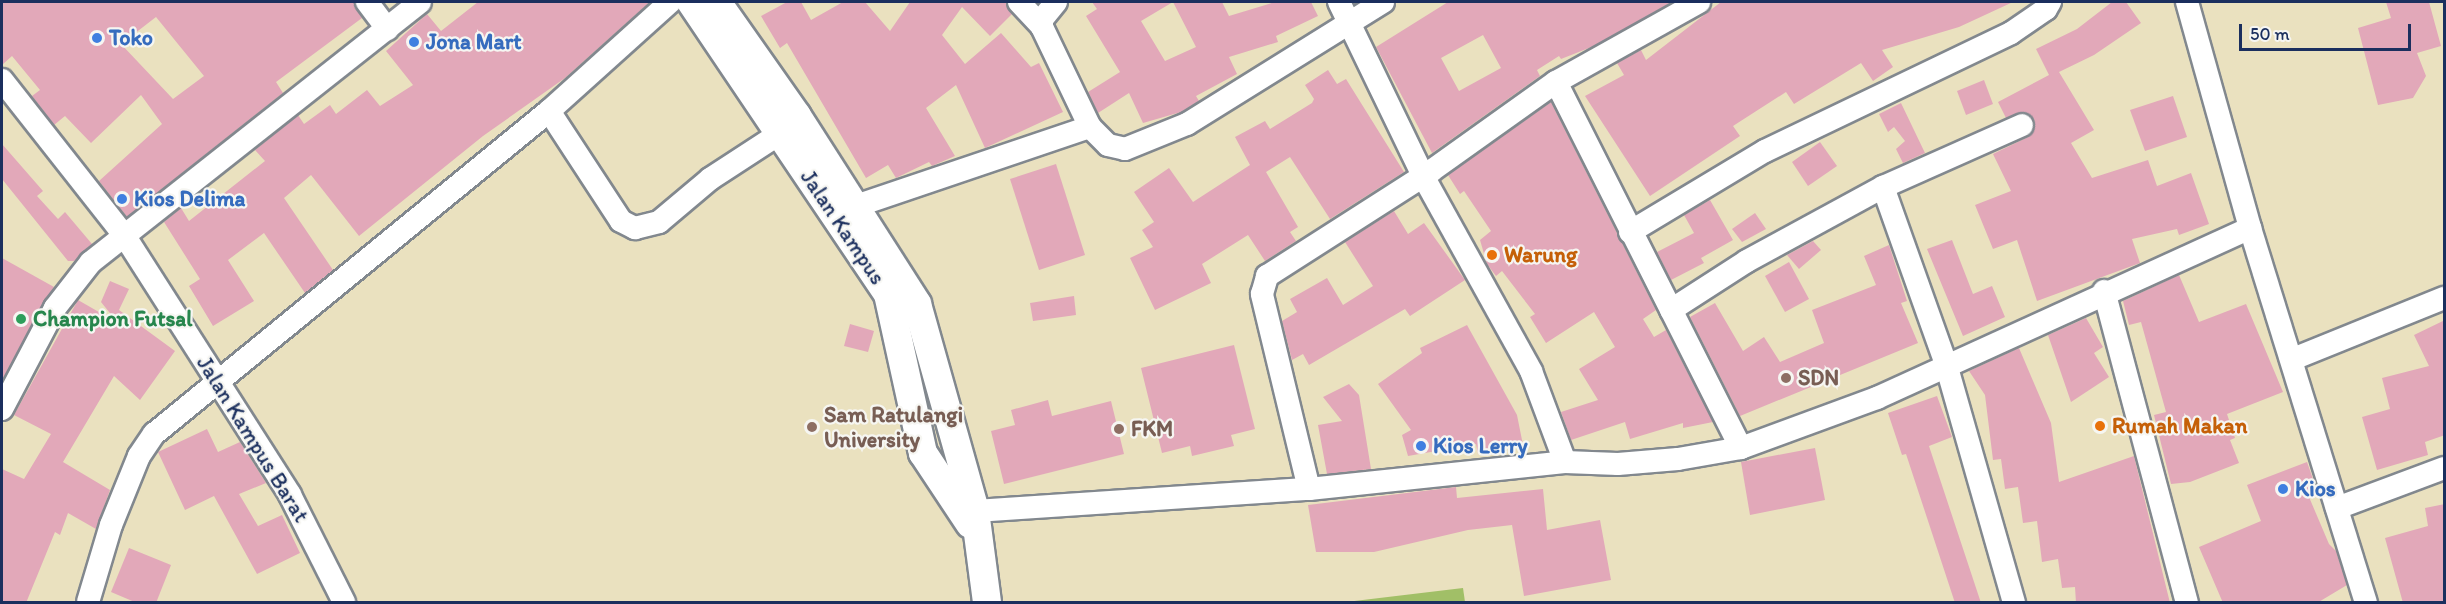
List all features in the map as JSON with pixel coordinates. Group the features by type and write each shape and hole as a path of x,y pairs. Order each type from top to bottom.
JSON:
{"street":[{"path":"367,2 387,29"},
{"path":"2,409 33,345 72,283 124,235 420,2"},
{"path":"88,603 111,525 139,456 154,434 549,111 670,2"},
{"name":"Jalan Kampus","path":"691,2 888,294 922,453 977,524"},
{"name":"Jalan Kampus","path":"717,2 797,116 853,207 918,304 977,524 987,603"},
{"path":"1019,2 1042,27 1090,127 1117,149 1136,145 1187,124 1383,2"},
{"path":"1042,27 1042,19 1056,2"},
{"path":"1339,2 1423,176 1531,371 1565,462"},
{"path":"1309,489 1262,287 1282,263 1423,176 1556,82 1699,2"},
{"path":"1630,232 1765,151 2011,33 2046,9 2050,2"},
{"path":"2187,2 2250,228 2293,359 2337,508 2361,601"},
{"name":"Jalan Kampus Barat","path":"2,80 124,235 290,495 344,603"},
{"path":"1556,82 1741,448"},
{"path":"549,111 621,221 635,228 659,222 710,179 779,134"},
{"path":"1671,310 1747,261 1883,187 2022,124"},
{"path":"853,207 1090,127"},
{"path":"1883,187 1946,364 2014,603"},
{"path":"977,524 1565,462 1618,464 1678,459 1741,448 1876,398 2104,291 2250,228"},
{"path":"2104,291 2187,603"},
{"path":"2293,359 2445,298"},
{"path":"2337,508 2445,468"}],"green space":[{"path":"1463,588 1465,602 1346,602"}],"building":[{"path":"2,2 354,2 362,18 276,82 283,93 127,217 99,181 162,124 141,95 91,143 65,116 54,125 32,96 40,90 12,56 2,65","holes":["156,17 204,76 173,99 121,44"]},
{"path":"478,2 650,2 565,78 483,136 359,236 311,175 284,198 333,270 305,293 264,233 228,260 254,301 213,326 189,286 200,279 164,222 181,208 189,221 265,161 255,150 298,115 304,124 330,105 336,114 367,90 380,106 413,85 386,51 427,14 441,31"},
{"path":"787,2 801,2 811,20 843,2 865,2 890,31 910,2 1006,2 1012,14 990,36 962,7 942,35 965,64 1001,33 1031,67 1039,63 1063,112 985,148 956,85 926,108 955,156 932,166 929,162 896,178 888,165 866,178 787,43 780,48 761,16"},
{"path":"1092,2 1173,2 1222,2 1229,16 1275,2 1311,2 1318,16 1276,36 1278,42 1229,57 1237,74 1196,96 1199,101 1181,112 1143,123 1129,93 1098,113 1088,92 1120,72 1086,16 1097,9","holes":["1173,2 1196,47 1165,61 1141,21"]},
{"path":"1448,2 1672,2 1594,46 1561,59 1559,56 1537,70 1540,76 1432,153 1376,47","holes":["1483,35 1501,68 1459,91 1441,58"]},
{"path":"1721,2 2013,2 1959,27 1882,50 1893,67 1873,81 1861,63 1794,104 1786,92 1733,126 1740,136 1650,196 1585,96 1624,75 1617,63 1641,50 1646,60"},
{"path":"2112,2 2126,2 2141,23 2094,55 2059,72 2094,130 2071,143 2092,178 2148,160 2157,186 2191,173 2209,224 2179,235 2177,229 2132,239 2140,263 2037,301 2017,240 1993,249 1975,205 2011,191 1993,154 2028,137 2035,127 2034,119 2024,112 2006,118 1998,102 2049,75 2036,49 2077,29"},
{"path":"2386,2 2429,2 2441,46 2417,53 2426,76 2413,98 2378,105 2358,28 2391,18"},
{"path":"1328,70 1337,84 1346,79 1404,172 1330,219 1290,157 1266,172 1298,227 1290,232 1296,241 1265,261 1248,235 1202,264 1211,283 1155,310 1130,258 1153,247 1142,230 1154,222 1134,192 1169,168 1193,202 1250,165 1235,137 1265,121 1270,129 1312,103 1314,99 1305,85"},
{"path":"1984,80 1993,104 1966,115 1957,91"},
{"path":"2173,96 2187,137 2145,151 2130,110"},
{"path":"1551,102 1656,310 1643,319 1654,337 1666,330 1713,422 1683,428 1683,423 1630,439 1625,422 1571,440 1561,412 1598,400 1579,369 1615,347 1594,312 1546,343 1530,317 1535,314 1502,271 1496,276 1487,264 1480,240 1491,231 1464,191 1460,194 1448,175"},
{"path":"1901,103 1925,153 1903,163 1896,149 1905,141 1894,127 1888,132 1879,114"},
{"path":"1820,142 1837,166 1808,186 1792,162"},
{"path":"2,144 43,191 37,196 58,219 65,212 92,244 74,261 68,261 2,179"},
{"path":"1056,164 1085,255 1039,270 1010,179"},
{"path":"1710,200 1733,240 1701,258 1704,263 1671,280 1657,252 1694,233 1684,215"},
{"path":"1394,211 1408,234 1424,223 1465,280 1410,316 1405,309 1309,365 1303,354 1292,360 1282,321 1297,312 1290,299 1327,278 1343,305 1373,286 1345,242"},
{"path":"1755,213 1766,229 1742,242 1732,229"},
{"path":"1952,240 1973,294 1992,286 2005,317 1963,336 1927,249"},
{"path":"1813,241 1821,250 1799,269 1787,255"},
{"path":"1889,245 1907,301 1901,303 1918,343 1740,416 1690,317 1715,303 1743,351 1764,337 1780,362 1824,343 1812,310 1876,285 1864,256"},
{"name":"Champion Futsal","path":"2,258 54,287 2,381"},
{"path":"1789,262 1809,299 1785,312 1765,276"},
{"path":"2179,275 2199,322 2246,304 2283,392 2227,414 2235,438 2230,440 2239,463 2190,482 2171,484 2154,415 2166,412 2141,322 2129,325 2123,301"},
{"path":"110,281 129,289 119,310 175,351 140,400 114,376 63,462 110,490 96,529 68,513 60,535 55,532 26,603 2,603 2,469 24,479 51,434 14,415 78,300 118,323 101,302"},
{"path":"1074,296 1076,315 1033,321 1030,303"},
{"path":"2086,318 2103,347 2094,353 2109,377 2071,402 2048,335"},
{"path":"2445,320 2445,435 2425,442 2428,455 2377,470 2362,417 2390,409 2382,378 2429,366 2414,335"},
{"path":"850,324 874,331 868,352 844,346"},
{"path":"1467,325 1517,415 1523,445 1478,454 1476,444 1408,456 1402,435 1411,430 1378,384 1422,353 1420,348"},
{"path":"1234,345 1255,429 1231,435 1234,446 1192,456 1190,446 1162,453 1141,368"},
{"path":"2019,348 2051,423 2059,482 2134,456 2170,603 2076,603 2075,587 2062,588 2058,559 2042,562 2037,521 2023,523 2018,487 2005,489 2001,459 1993,460 1985,395 1969,371"},
{"path":"1349,384 1359,395 1371,469 1327,474 1318,425 1342,421 1323,397"},
{"path":"1937,396 1952,437 1929,446 1981,603 1955,603 1906,454 1902,455 1888,413"},
{"path":"1048,400 1052,416 1111,401 1124,454 1004,484 991,431 1015,425 1011,410"},
{"path":"207,429 218,452 240,442 266,483 239,494 258,526 282,515 300,553 257,574 214,496 185,510 158,452"},
{"path":"1815,448 1825,500 1750,515 1741,462"},
{"path":"2307,462 2318,493 2309,497 2329,544 2336,551 2347,585 2317,603 2223,603 2199,547 2261,521 2247,485"},
{"path":"1456,487 1457,498 1543,489 1547,530 1600,520 1611,580 1524,596 1512,525 1468,530 1374,552 1316,552 1308,505"},
{"path":"2445,504 2445,603 2403,603 2385,538 2428,526 2425,508"},
{"path":"129,548 171,565 156,603 137,603 111,592"}],"place":[{"name":"Toko","path":"97,38"},
{"name":"Jona Mart","path":"414,42"},
{"name":"Kios Delima","path":"122,199"},
{"name":"Warung","path":"1492,255"},
{"name":"Champion Futsal","path":"21,319"},
{"name":"SDN","path":"1786,378"},
{"name":"Rumah Makan","path":"2100,426"},
{"name":"Sam Ratulangi University","path":"812,427"},
{"name":"FKM","path":"1119,429"},
{"name":"Kios Lerry","path":"1421,446"},
{"name":"Kios","path":"2283,489"}]}
